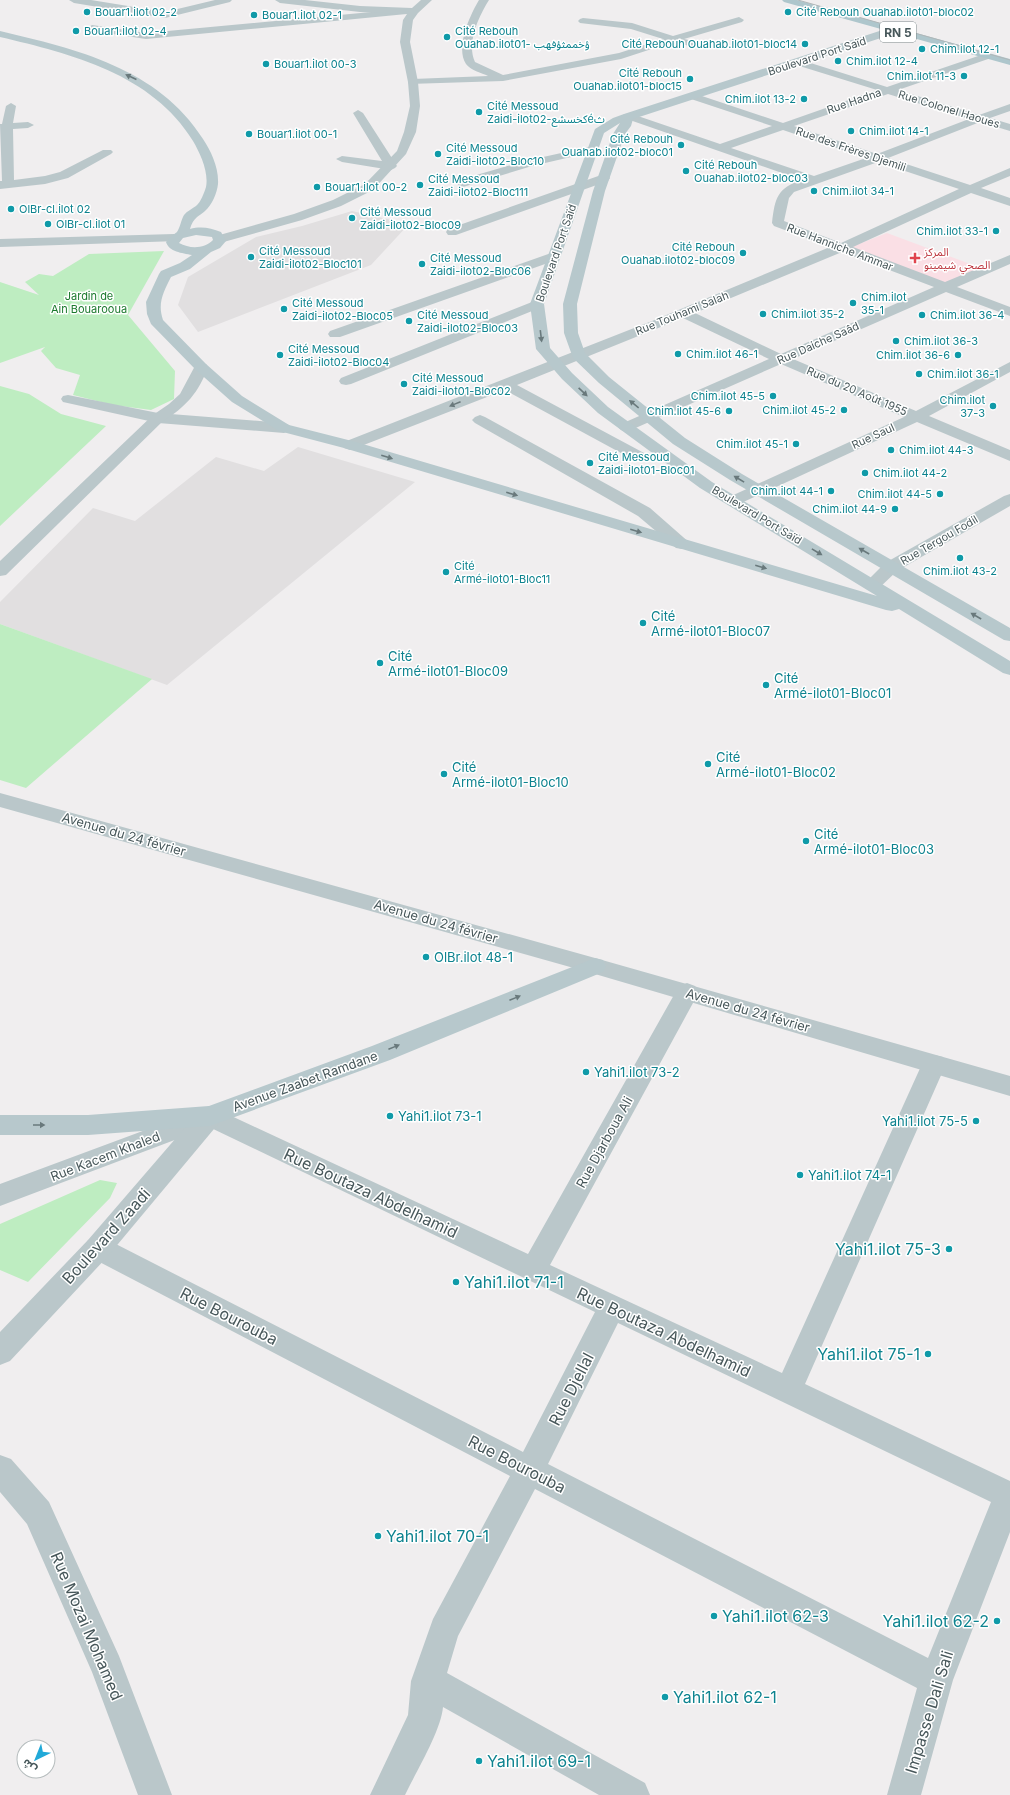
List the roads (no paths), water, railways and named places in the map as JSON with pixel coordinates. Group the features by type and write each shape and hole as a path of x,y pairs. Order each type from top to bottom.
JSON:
{"main road":[{"name":"RN 5","path":"787,0 1010,62"},
{"name":"RN 5","path":"814,0 1010,54"},
{"name":"Boulevard Port Saïd","path":"904,26 628,116 617,120 599,131 537,304 543,349 567,376 604,410 706,485 872,584 1010,670"},
{"path":"0,34 78,56 116,70 156,91 196,135 208,160 212,186 202,207 188,217 154,295 152,311 160,325 201,367 237,398 284,428 350,445 920,614"},
{"path":"0,44 97,72 173,108"},
{"path":"628,116 625,126 619,134 604,178 570,304 571,333 578,355 604,380 679,441 757,490 1010,636"},
{"path":"172,252 207,249 215,246 220,239 202,207"},
{"path":"172,252 196,231 212,223"},
{"path":"172,252 185,266 207,249"},
{"name":"Avenue Zaabet Ramdane","path":"0,1125 88,1125 210,1116 381,1053 595,966"}],"street":[{"path":"74,0 165,14 227,0"},
{"path":"281,0 360,9 414,11"},
{"path":"220,239 298,217 337,203 369,187 391,166 402,152 410,132 415,106 413,82 405,42 408,20 414,11 427,0"},
{"path":"484,0 476,13 467,54 471,64 502,78"},
{"path":"92,28 146,36 414,11"},
{"path":"413,82 502,78 621,56 739,20"},
{"path":"583,21 632,26 673,39 702,46"},
{"name":"Rue Hadna","path":"722,147 987,56"},
{"name":"Rue Colonel Haoues","path":"797,62 1010,128"},
{"name":"Rue des Frères Djemili","path":"692,96 1010,202"},
{"path":"11,106 4,127 4,184 45,180 64,175 107,152"},
{"path":"628,116 722,147 814,180 877,158 1010,106"},
{"path":"358,113 391,166"},
{"path":"4,127 28,125"},
{"path":"463,183 529,163 593,149"},
{"path":"342,159 391,166"},
{"name":"Rue Touhami Salah","path":"350,445 684,313 842,248 969,188 1010,172"},
{"path":"452,232 604,178"},
{"name":"Rue Hanniche Ammar","path":"814,180 791,188 780,199 778,223 1010,312"},
{"path":"0,243 172,252"},
{"path":"335,334 554,256"},
{"name":"Rue Daiche Saâd","path":"626,427 1010,259"},
{"path":"346,381 537,304"},
{"name":"Rue du 20 Août 1955","path":"684,313 781,359 1010,456"},
{"name":"Rue Saul","path":"733,501 916,417 1010,366"},
{"path":"0,570 158,418 183,402 195,384 201,367"},
{"path":"505,384 638,456"},
{"path":"68,399 158,418 284,428"},
{"path":"480,420 644,512 682,544"},
{"name":"Rue Tergou Fodil","path":"872,584 891,567 1010,499"},
{"name":"Avenue du 24 février","path":"0,800 687,992 1010,1086"},
{"name":"Rue Djarboua Ali","path":"533,1270 687,992"},
{"path":"788,1391 934,1064"},
{"name":"Rue Kacem Khaled","path":"0,1195 210,1116"},
{"name":"Boulevard Zaadi","path":"0,1352 98,1248 210,1116"},
{"name":"Rue Boutaza Abdelhamid","path":"210,1116 1009,1496"},
{"name":"Rue Bourouba","path":"98,1248 936,1680"},
{"name":"Rue Djellal","path":"387,1795 425,1717 428,1681 444,1630 529,1470 612,1308"},
{"name":"Rue Mozai Mohamed","path":"0,1469 38,1513 107,1668 155,1795"},
{"name":"Impasse Dali Sali","path":"904,1795 936,1680 1009,1496"},
{"path":"428,1681 633,1795"}],"tram line":[{"path":"798,0 1010,60"}],"place":[{"name":"Bouar1.ilot 02-2","path":"87,12"},
{"name":"Cité Rebouh Ouahab.ilot01-bloc02","path":"788,12"},
{"name":"Bouar1.ilot 02-1","path":"254,15"},
{"name":"Bouar1.ilot 02-4","path":"76,31"},
{"name":"Cité Rebouh Ouahab.ilot01- ؤخممثؤفهب","path":"447,37"},
{"name":"Cité Rebouh Ouahab.ilot01-bloc14","path":"805,44"},
{"name":"Chim.ilot 12-1","path":"922,49"},
{"name":"Chim.ilot 12-4","path":"838,61"},
{"name":"Bouar1.ilot 00-3","path":"266,64"},
{"name":"Chim.ilot 11-3","path":"964,76"},
{"name":"Cité Rebouh Ouahab.ilot01-bloc15","path":"690,79"},
{"name":"Chim.ilot 13-2","path":"804,99"},
{"name":"Cité Messoud Zaidi-ilot02-كخسشعéث","path":"479,112"},
{"name":"Chim.ilot 14-1","path":"851,131"},
{"name":"Bouar1.ilot 00-1","path":"249,134"},
{"name":"Cité Rebouh Ouahab.ilot02-bloc01","path":"681,145"},
{"name":"Cité Messoud Zaidi-ilot02-Bloc10","path":"438,154"},
{"name":"Cité Rebouh Ouahab.ilot02-bloc03","path":"686,171"},
{"name":"Cité Messoud Zaidi-ilot02-Bloc111","path":"420,185"},
{"name":"Bouar1.ilot 00-2","path":"317,187"},
{"name":"Chim.ilot 34-1","path":"814,191"},
{"name":"OlBr-cl.ilot 02","path":"11,209"},
{"name":"Cité Messoud Zaidi-ilot02-Bloc09","path":"352,218"},
{"name":"OlBr-cl.ilot 01","path":"48,224"},
{"name":"Chim.ilot 33-1","path":"996,231"},
{"name":"Cité Rebouh Ouahab.ilot02-bloc09","path":"743,253"},
{"name":"Cité Messoud Zaidi-ilot02-Bloc101","path":"251,257"},
{"name":"المركز الصحي شيمينو","path":"915,258"},
{"name":"Cité Messoud Zaidi-ilot02-Bloc06","path":"422,264"},
{"name":"Chim.ilot 35-1","path":"853,303"},
{"name":"Cité Messoud Zaidi-ilot02-Bloc05","path":"284,309"},
{"name":"Chim.ilot 35-2","path":"763,314"},
{"name":"Chim.ilot 36-4","path":"922,315"},
{"name":"Cité Messoud Zaidi-ilot02-Bloc03","path":"409,321"},
{"name":"Chim.ilot 36-3","path":"896,341"},
{"name":"Chim.ilot 46-1","path":"678,354"},
{"name":"Cité Messoud Zaidi-ilot02-Bloc04","path":"280,355"},
{"name":"Chim.ilot 36-6","path":"958,355"},
{"name":"Chim.ilot 36-1","path":"919,374"},
{"name":"Cité Messoud Zaidi-ilot01-Bloc02","path":"404,384"},
{"name":"Chim.ilot 45-5","path":"773,396"},
{"name":"Chim.ilot 37-3","path":"993,406"},
{"name":"Chim.ilot 45-2","path":"844,410"},
{"name":"Chim.ilot 45-6","path":"729,411"},
{"name":"Chim.ilot 45-1","path":"796,444"},
{"name":"Chim.ilot 44-3","path":"891,450"},
{"name":"Cité Messoud Zaidi-ilot01-Bloc01","path":"590,463"},
{"name":"Chim.ilot 44-2","path":"865,473"},
{"name":"Chim.ilot 44-1","path":"831,491"},
{"name":"Chim.ilot 44-5","path":"940,494"},
{"name":"Chim.ilot 44-9","path":"895,509"},
{"name":"Chim.ilot 43-2","path":"960,558"},
{"name":"Cité Armé-ilot01-Bloc11","path":"446,572"},
{"name":"Cité Armé-ilot01-Bloc07","path":"643,623"},
{"name":"Cité Armé-ilot01-Bloc09","path":"380,663"},
{"name":"Cité Armé-ilot01-Bloc01","path":"766,685"},
{"name":"Cité Armé-ilot01-Bloc02","path":"708,764"},
{"name":"Cité Armé-ilot01-Bloc10","path":"444,774"},
{"name":"Cité Armé-ilot01-Bloc03","path":"806,841"},
{"name":"OlBr.ilot 48-1","path":"426,957"},
{"name":"Yahi1.ilot 73-2","path":"586,1072"},
{"name":"Yahi1.ilot 73-1","path":"390,1116"},
{"name":"Yahi1.ilot 75-5","path":"976,1121"},
{"name":"Yahi1.ilot 74-1","path":"800,1175"},
{"name":"Yahi1.ilot 75-3","path":"949,1249"},
{"name":"Yahi1.ilot 71-1","path":"456,1282"},
{"name":"Yahi1.ilot 75-1","path":"928,1354"},
{"name":"Yahi1.ilot 70-1","path":"378,1536"},
{"name":"Yahi1.ilot 62-3","path":"714,1616"},
{"name":"Yahi1.ilot 62-2","path":"997,1621"},
{"name":"Yahi1.ilot 62-1","path":"665,1697"},
{"name":"Yahi1.ilot 69-1","path":"479,1761"}],"park label":[{"name":"Jardin de Ain Bouarooua","path":"89,302"}]}
